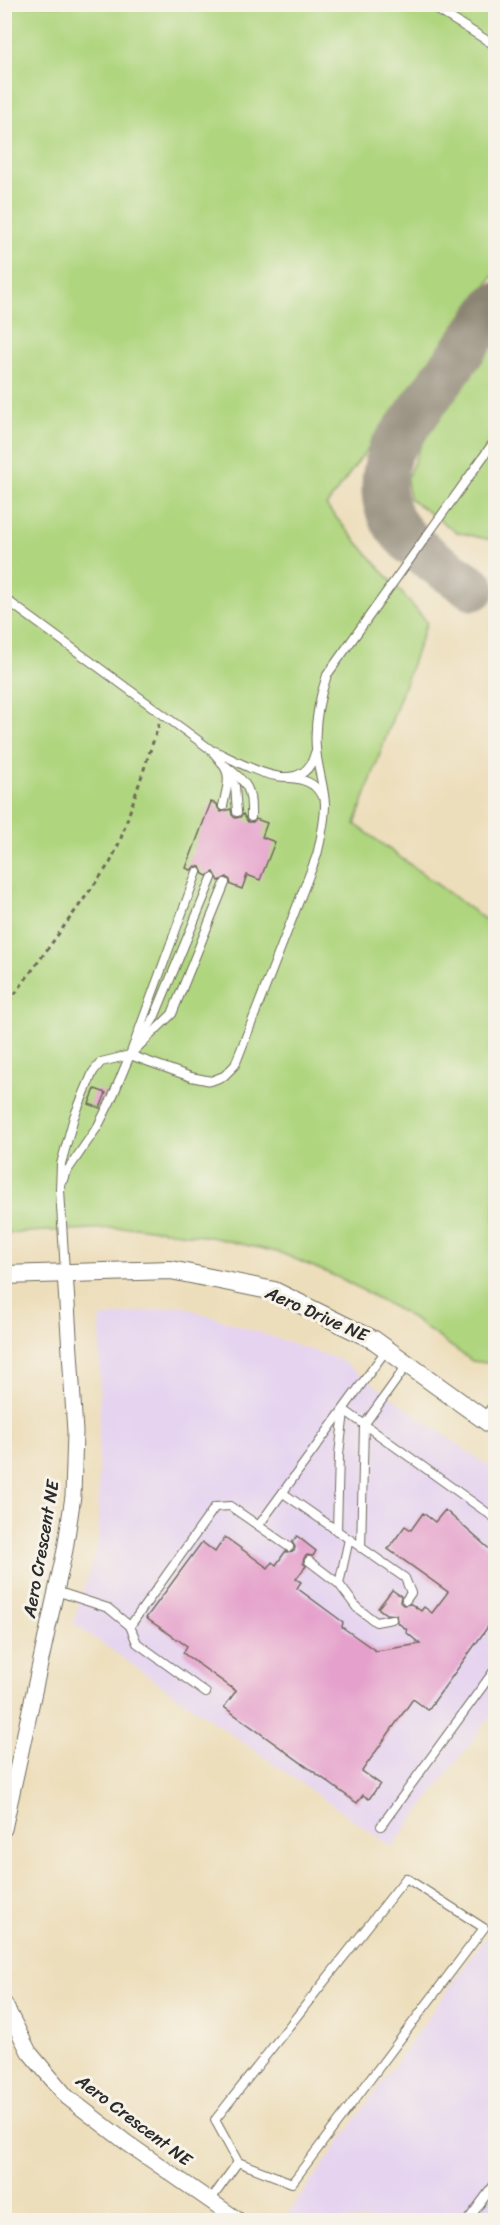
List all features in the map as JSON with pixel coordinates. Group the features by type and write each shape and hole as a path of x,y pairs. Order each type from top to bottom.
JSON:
{"street":[{"name":"Aero Drive NE","path":"4,1275 171,1270 274,1291 374,1340 492,1419"},
{"name":"Aero Crescent NE","path":"4,1829 56,1591 73,1496 75,1432 65,1272"},
{"name":"Aero Crescent NE","path":"4,2003 29,2052 67,2097 127,2143 238,2220"}],"lane":[{"path":"428,4 495,46"},
{"path":"130,1055 191,1077 211,1081 224,1076 235,1065 317,855 323,830 325,803 316,749 319,697 327,675 495,439"},
{"path":"4,598 210,749 268,776 300,779 312,784 318,789 325,803"},
{"path":"210,749 226,768 236,786 237,812"},
{"path":"287,778 302,772 312,762 316,749"},
{"path":"223,806 229,782 226,768"},
{"path":"226,768 244,781 252,797 251,817"},
{"path":"60,1190 65,1174 98,1126 130,1055 197,872"},
{"path":"130,1055 154,1018 212,878"},
{"path":"65,1272 60,1190 61,1164 74,1117 93,1072 100,1062 130,1055 172,1014 225,883"},
{"path":"259,1525 387,1349"},
{"path":"361,1548 364,1425 408,1364"},
{"path":"344,1410 495,1519"},
{"path":"337,1531 339,1454 344,1410"},
{"path":"284,1493 405,1578 411,1593 406,1600"},
{"path":"130,1626 215,1507 230,1506 289,1547"},
{"path":"339,1584 349,1539"},
{"path":"309,1561 339,1584 357,1608 376,1622 392,1619"},
{"path":"56,1591 108,1608 130,1626 136,1642 206,1693"},
{"path":"381,1826 495,1668"},
{"path":"406,1878 484,1928 292,2182 238,2162 215,2120 406,1878"},
{"path":"210,2201 238,2162"},
{"path":"468,2220 495,2182"}],"path":[{"path":"4,1009 110,863 120,841 162,714"}],"shaded area":[{"path":"181,1306 340,1360 495,1471 495,1711 392,1847 73,1623 98,1543 100,1318"},
{"path":"495,1924 495,2220 284,2220"}],"green space":[{"path":"5,5 495,5 495,273 326,506 427,622 355,824 495,927 495,1364 472,1361 404,1313 344,1280 281,1253 211,1237 135,1227 5,1233"},
{"path":"495,336 495,535 491,540 456,532 409,498 407,478 428,429"}],"building":[{"path":"211,802 217,804 221,812 231,809 235,818 243,814 248,822 256,819 267,823 262,837 275,842 260,880 247,875 242,889 231,885 227,877 219,881 214,872 207,876 203,874 200,867 195,866 191,870 186,868"},
{"path":"95,1089 106,1093 100,1108 89,1104"},
{"path":"445,1510 495,1554 495,1617 428,1710 413,1699 362,1771 380,1784 369,1799 363,1795 357,1803 224,1707 236,1691 183,1653 187,1646 146,1618 202,1542 215,1552 225,1537 268,1568 272,1562 276,1565 285,1552 294,1551 295,1547 292,1542 297,1536 316,1551 313,1556 307,1555 304,1558 303,1563 306,1566 296,1579 301,1582 297,1588 343,1622 342,1627 376,1651 420,1644 397,1622 396,1615 386,1614 378,1608 392,1590 401,1596 400,1602 403,1605 411,1604 421,1611 424,1607 432,1613 448,1592 388,1549 405,1526 411,1530 423,1513 435,1522"}],"taxiway":[{"path":"473,588 431,559 404,536 394,523 387,508 384,482 390,451 496,305"}]}
